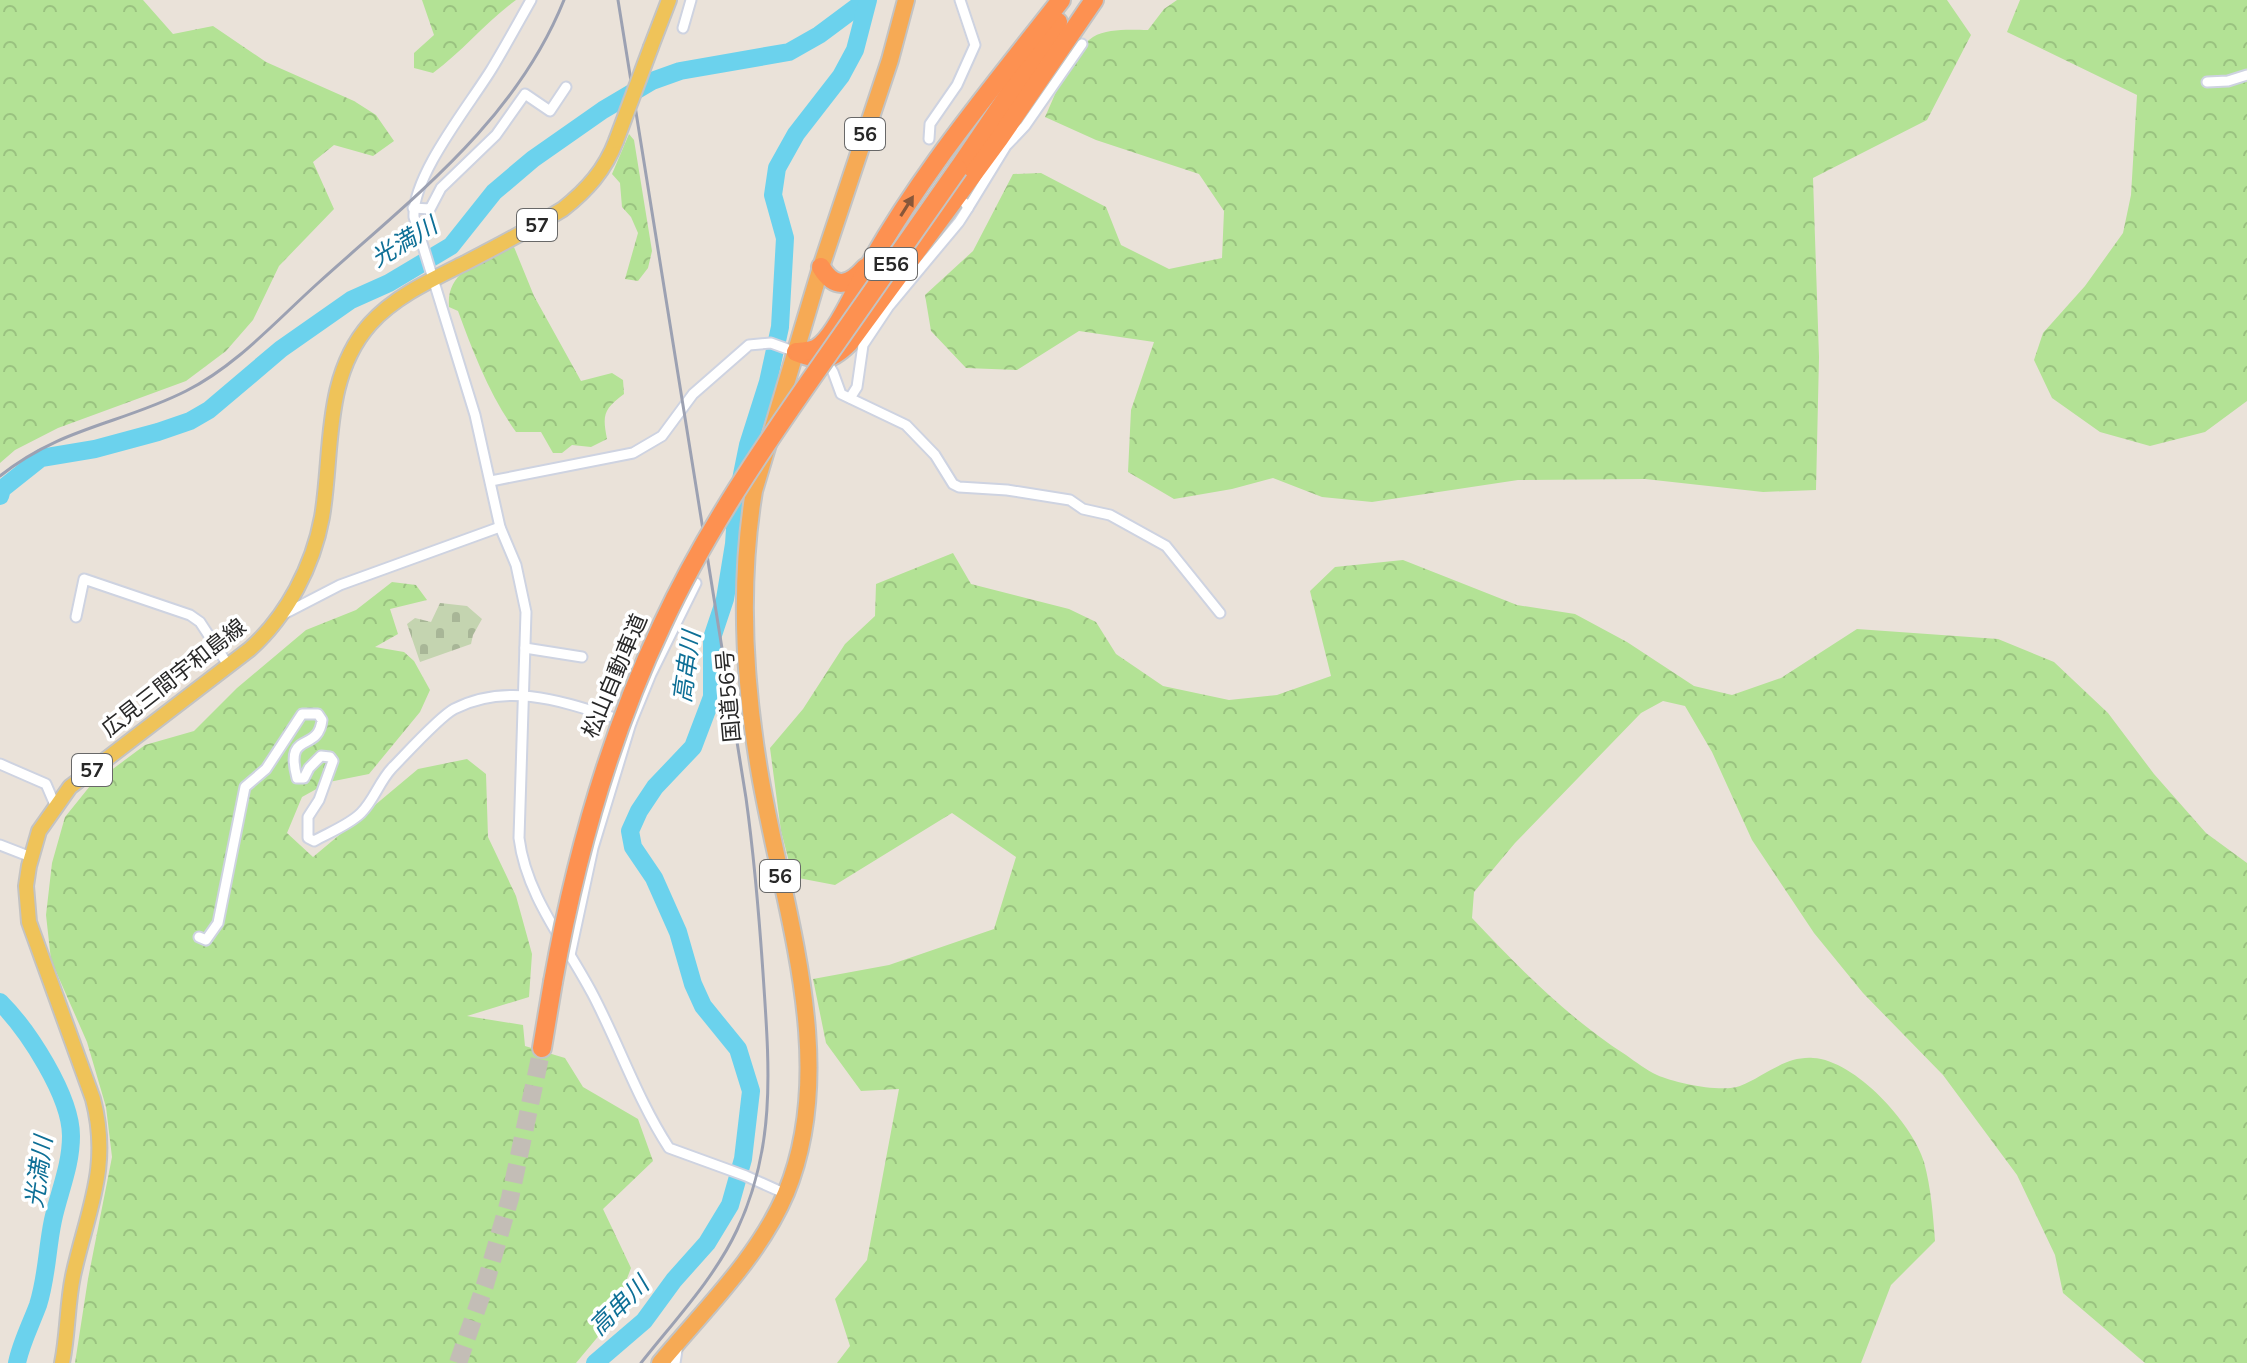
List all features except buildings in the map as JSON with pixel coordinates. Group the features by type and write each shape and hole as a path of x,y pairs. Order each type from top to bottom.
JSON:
{"highway":[{"name":"国道56号","path":"660,1363 753,1249 786,1194 807,1111 808,1040 802,992 754,736 746,636 746,567 754,491 790,350 890,60 906,0"},
{"path":"821,267 829,279 845,282 856,278 958,131 1061,0"},
{"name":"E56","path":"823,356 958,169 1073,0"},
{"path":"790,350 835,356 858,331 999,139 1094,0"},
{"path":"823,356 872,259"},
{"name":"松山自動車道","path":"542,1048 573,879 599,782 646,660 680,589 714,529 823,356"}],"main road":[{"name":"広見三間宇和島線","path":"62,1363 74,1275 96,1191 101,1155 93,1099 32,936 26,896 31,857 39,831 70,787 267,634 303,574 319,530 335,395 352,348 384,310 431,273 563,209 581,195 610,157 669,0"}],"street":[{"path":"531,0 422,180 413,208 475,415 500,527 520,581 526,612 519,838 522,862 529,884 593,995 634,1085 669,1148 786,1194"},
{"path":"683,28 691,0"},
{"path":"929,139 930,124 957,85 975,45 960,0"},
{"path":"850,398 857,387 863,345 889,306 959,222 966,205 1006,146 1025,126 1082,44"},
{"path":"2207,82 2228,81 2247,75"},
{"path":"413,208 430,209 441,188 496,135 525,94 550,111 566,87"},
{"path":"491,481 633,453 662,436 693,394 749,345 771,343 790,350"},
{"path":"823,356 841,394 906,425 935,455 953,484 1070,500 1083,509 1110,515 1166,546 1220,613"},
{"path":"279,616 340,585 500,527"},
{"path":"76,617 84,579 190,615 200,622 228,665"},
{"path":"570,956 593,848 631,723 651,674 696,583"},
{"path":"525,648 582,657"},
{"path":"199,937 206,940 218,923 245,787 266,769 302,714 318,714 322,720 317,735 294,752 292,758 297,778 304,778 321,756 330,757 333,761 319,800 308,817 308,838 314,841 359,816 392,768 452,710 490,698 524,694 543,696 631,723"},
{"path":"0,764 46,784 55,805"},
{"path":"0,845 31,857"},
{"path":"675,1363 678,1341"}],"green space":[{"path":"0,0 143,0 173,34 213,26 266,62 354,101 376,115 394,141 373,156 334,145 313,162 334,209 279,266 253,320 226,351 186,381 58,428 15,450 0,463"},
{"path":"422,0 516,0 433,73 414,68 414,53 434,35"},
{"path":"1177,0 1947,0 1971,35 1927,120 1813,178 1819,357 1816,490 1763,492 1645,479 1518,480 1372,502 1322,497 1273,478 1174,499 1128,472 1131,410 1154,342 1079,331 1017,370 966,368 931,331 925,295 973,251 1013,174 1041,173 1106,207 1121,245 1169,269 1222,258 1224,211 1199,174 1096,140 1045,117 1064,74 1085,44 1106,32 1148,30 1164,9"},
{"path":"2020,0 2247,0 2247,401 2205,432 2150,446 2100,432 2052,398 2034,360 2043,333 2085,286 2123,233 2131,195 2137,95 2007,32"},
{"path":"629,134 634,140 652,251 648,268 638,281 625,279 638,233 631,217 622,207 620,183 612,174"},
{"path":"514,247 534,296 581,381 612,373 623,380 624,394 606,413 607,439 591,447 572,445 562,453 553,453 541,432 516,432 490,389 458,311 449,307 450,294 460,275 479,262"},
{"path":"953,553 971,584 1069,609 1096,622 1116,654 1163,686 1229,700 1277,695 1331,676 1310,591 1335,567 1403,560 1517,605 1575,614 1627,642 1694,686 1732,695 1781,678 1857,629 1998,639 2054,662 2108,713 2154,774 2206,833 2247,863 2247,1363 2145,1363 2063,1293 2055,1255 2017,1175 1943,1075 1863,993 1814,933 1752,840 1712,752 1685,706 1663,701 1641,713 1515,843 1474,892 1472,918 1564,1009 1657,1075 1698,1086 1732,1088 1784,1063 1813,1058 1829,1061 1847,1070 1880,1096 1895,1113 1908,1130 1924,1162 1935,1241 1891,1285 1861,1363 837,1363 850,1346 835,1299 867,1260 899,1089 861,1091 826,1043 813,979 889,965 994,929 1016,857 952,813 835,885 793,877 781,831 770,748 803,709 845,644 875,616 876,584"},
{"path":"392,582 416,585 427,600 390,609 398,634 375,647 404,652 414,661 430,690 420,712 369,774 329,782 302,797 287,833 313,857 418,769 467,759 486,774 488,837 516,896 532,954 529,997 467,1016 523,1025 525,1046 565,1058 583,1087 638,1119 653,1161 603,1209 631,1268 611,1321 576,1363 75,1363 112,1157 106,1107 87,1042 51,960 46,915 52,863 65,817 90,786 145,745 194,731 237,688 306,630 356,610"},
{"path":"440,603 467,606 482,619 471,644 420,662 407,624 415,618 431,622"}],"waterway":[{"name":"光満川","path":"0,496 2,489 41,458 95,449 158,432 190,421 209,410 281,349 351,300 389,283 451,246 494,192 533,159 603,110 652,81 680,71 789,52 819,35 866,0"},
{"name":"高串川","path":"595,1363 644,1321 674,1280 707,1243 730,1205 743,1159 751,1091 738,1049 703,1006 693,984 678,932 654,878 633,847 630,831 655,787 693,747 712,697 712,638 725,599 737,499 748,445 768,382 780,327 785,238 773,195 777,168 796,134 841,76 855,50 868,0"},
{"name":"光満川","path":"0,1002 46,1064 64,1102 71,1136 41,1294 17,1363"}],"tunnel":[{"path":"458,1363 510,1198 542,1048"}],"railway":[{"path":"0,476 69,436 186,391 239,356 458,156 518,84 543,44 564,0"},
{"path":"618,0 746,798 760,929 768,1072 759,1167 737,1230 705,1283 641,1363"}]}
